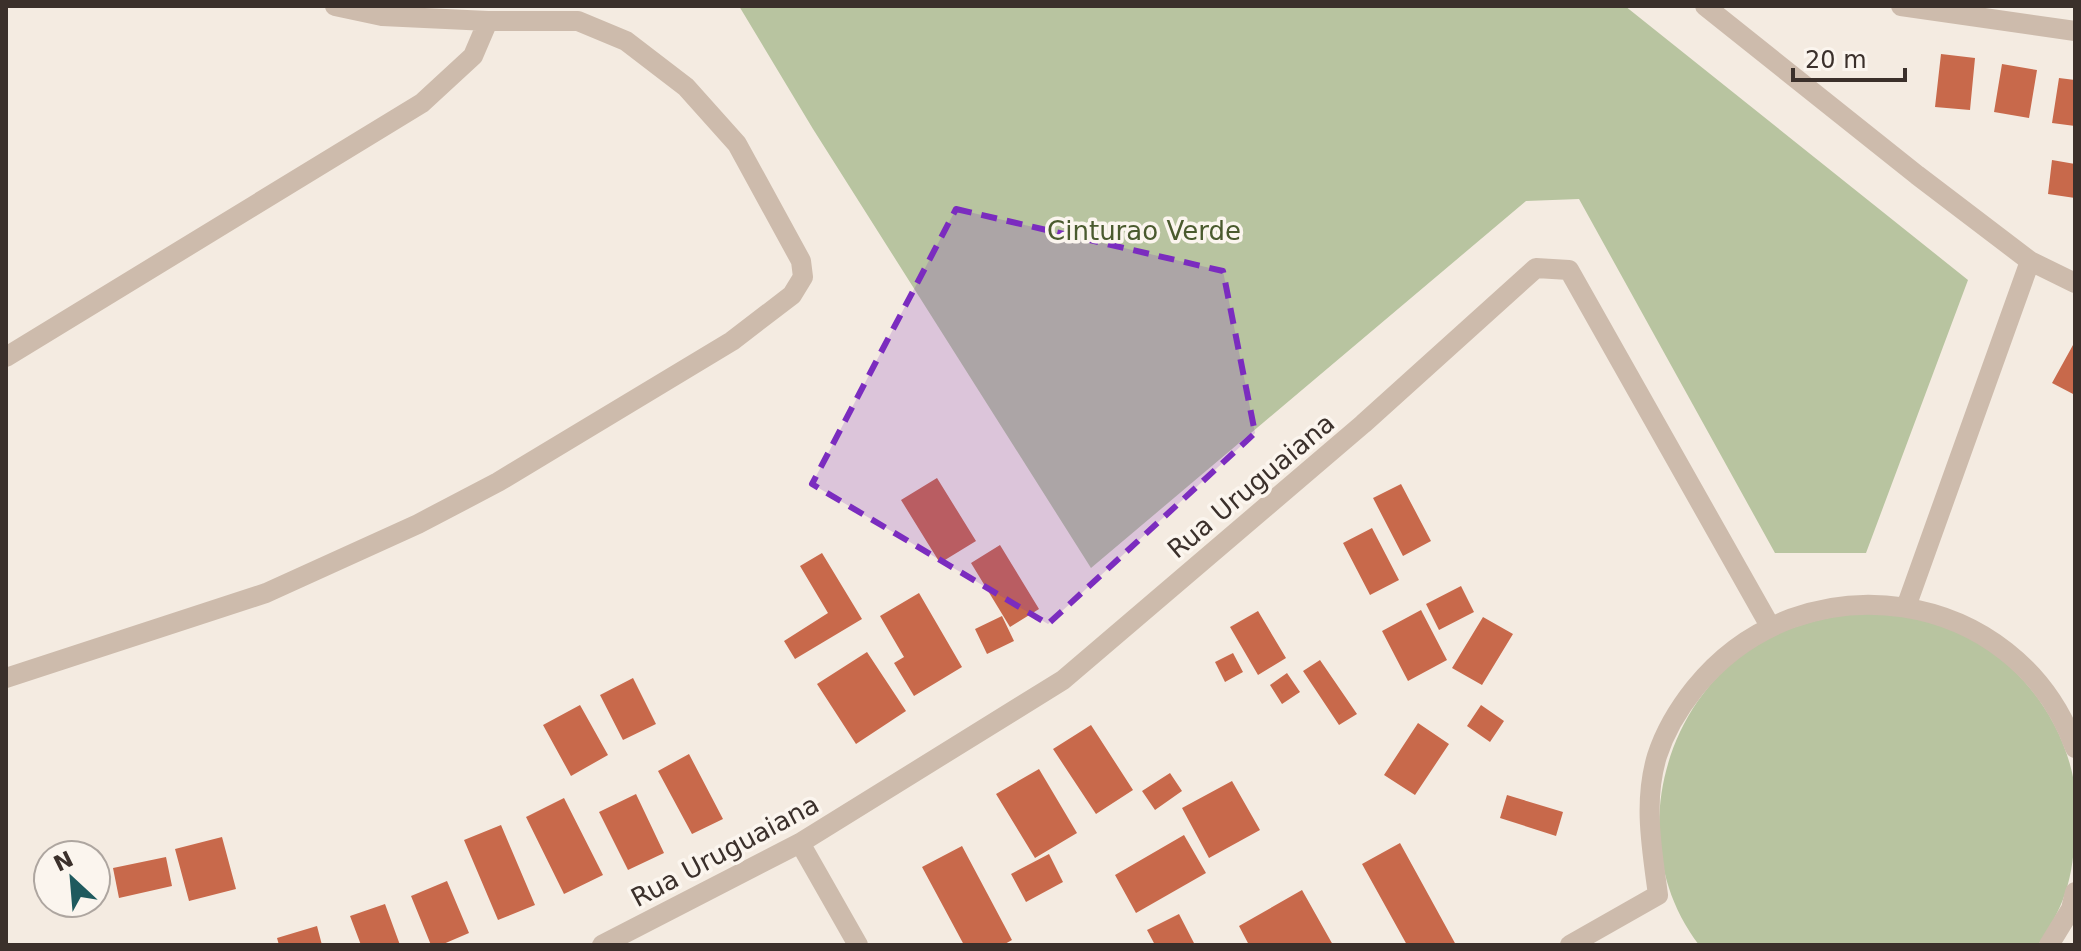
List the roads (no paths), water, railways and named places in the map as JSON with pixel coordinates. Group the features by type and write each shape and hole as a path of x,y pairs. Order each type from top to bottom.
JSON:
{"street":[{"path":"6,678 266,593 418,524 498,482 732,341 792,295 803,277 801,261 737,144 686,87 626,41 578,21 382,16 335,6"},
{"path":"1705,6 2030,261 2075,283"},
{"path":"1901,6 2075,31"},
{"path":"6,357 422,103 473,56 488,21"},
{"path":"1906,607 2030,261"},
{"name":"Rua Uruguaiana","path":"602,945 800,843 1063,680 1363,424 1536,268 1569,270 1770,626"},
{"path":"1570,945 1658,895 1649,810 1653,773 1666,734 1684,702 1709,671 1735,647 1770,626 1806,612 1844,605 1880,604 1906,607 1955,621 1989,639 2019,663 2045,691 2068,728 2075,748"},
{"path":"800,843 858,945"},
{"path":"2049,945 2071,909 2075,892"}],"park label":[{"name":"Cinturao Verde","path":"1144,231"}]}
